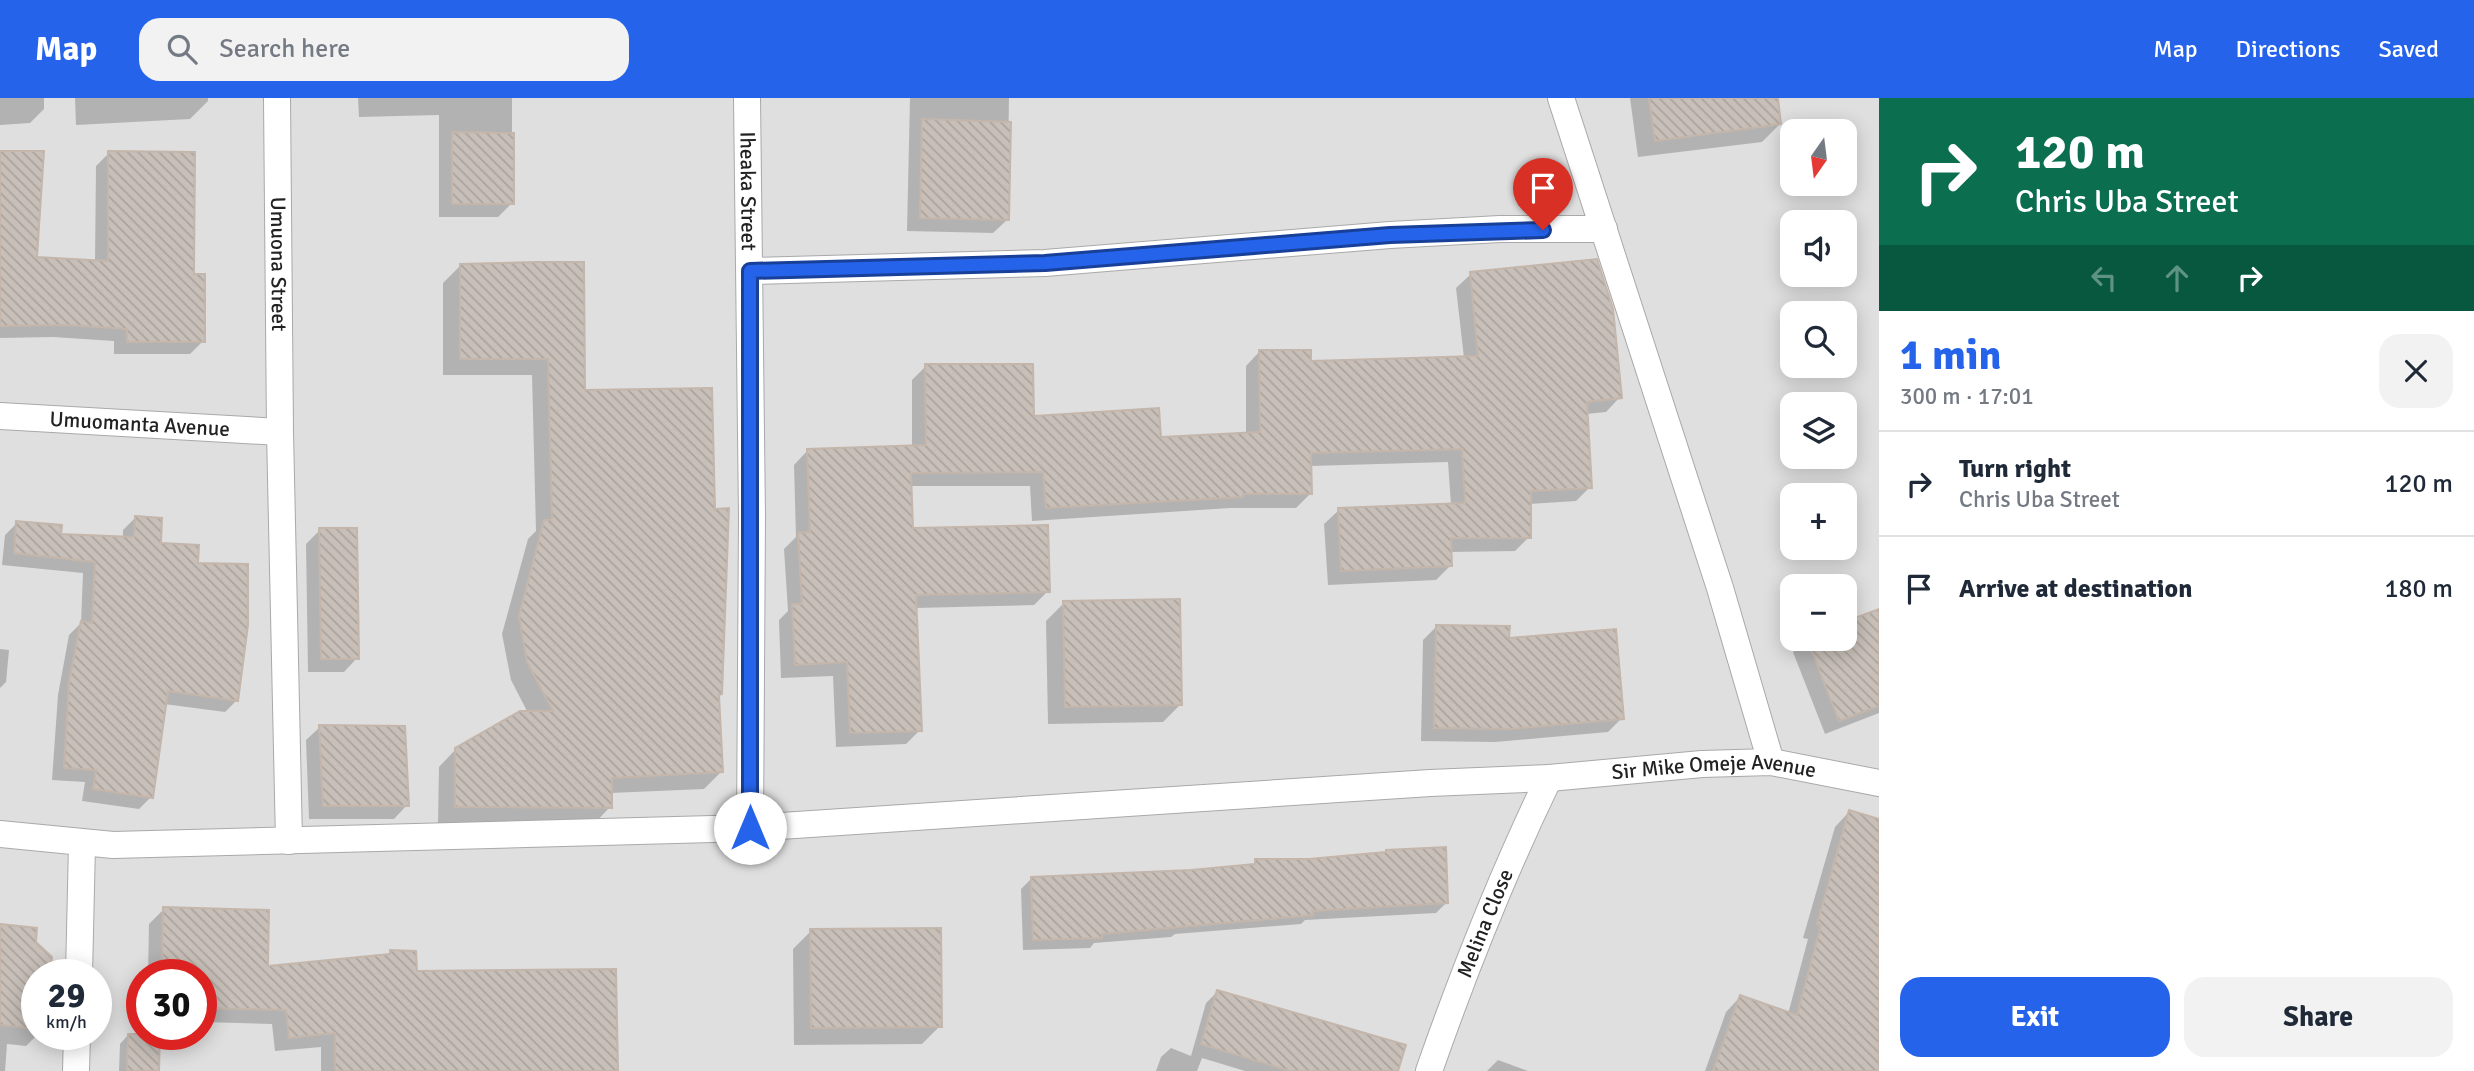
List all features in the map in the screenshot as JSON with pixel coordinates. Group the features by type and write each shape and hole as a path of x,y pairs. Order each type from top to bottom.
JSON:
{"street":[{"name":"Umuona Street","path":"277,98 280,432 289,841"},
{"name":"Iheaka Street","path":"747,98 750,271 750,828"},
{"path":"1561,98 1720,588 1771,762"},
{"path":"750,271 1021,265 1239,250 1390,235 1500,229 1604,229"},
{"name":"Umuomanta Avenue","path":"0,416 280,432"},
{"name":"Sir Mike Omeje Avenue","path":"0,834 82,844 750,828 1430,783 1549,778 1702,764 1771,762 1879,783"},
{"name":"Melina Close","path":"1429,1071 1455,997 1516,845 1549,778"},
{"path":"79,959 82,844"},
{"path":"76,1071 77,1050"}],"shaded area":[{"path":"0,98 1879,98 1879,1071 0,1071"}],"building":[{"path":"1649,98 1778,98 1780,124 1655,141"},
{"path":"922,119 1011,122 1009,220 920,218"},
{"path":"452,132 514,133 514,204 452,204"},
{"path":"0,151 44,151 37,257 108,261 108,151 195,152 194,274 205,274 205,342 127,342 127,329 67,325 0,326"},
{"path":"1597,259 1613,309 1622,398 1587,402 1592,488 1531,491 1531,538 1451,538 1452,566 1341,571 1338,508 1465,503 1462,449 1311,453 1312,494 1243,494 1243,497 1046,508 1043,472 911,473 913,528 1048,525 1050,592 916,595 922,731 850,733 847,662 795,665 792,604 802,604 798,533 810,532 807,449 926,445 925,364 1033,364 1034,416 1159,408 1161,437 1260,432 1259,350 1311,350 1311,361 1478,356 1470,272"},
{"path":"584,262 585,390 712,388 715,509 729,508 722,694 719,695 723,772 612,778 612,808 455,807 455,748 520,711 553,711 527,662 519,616 544,520 552,520 548,359 460,359 460,264"},
{"path":"135,516 162,518 161,543 199,545 198,563 248,564 248,625 238,701 168,691 153,798 93,789 96,770 64,768 69,682 81,621 92,623 95,562 14,553 16,521 62,525 61,534 134,537"},
{"path":"319,528 357,528 359,659 321,659"},
{"path":"1180,599 1182,705 1065,707 1063,601"},
{"path":"1879,609 1879,706 1839,721 1812,651 1857,651 1857,617"},
{"path":"1436,625 1510,626 1509,638 1616,629 1624,719 1510,729 1434,728"},
{"path":"319,725 405,726 409,806 323,806"},
{"path":"1849,810 1879,819 1879,1071 1713,1071 1740,995 1797,1015 1821,925 1817,924"},
{"path":"1446,847 1448,903 1312,911 1313,915 1102,934 1102,938 1033,940 1031,877 1191,870 1255,864 1255,859 1309,859 1386,850"},
{"path":"163,907 269,910 268,966 390,954 390,950 416,951 417,971 616,969 618,1071 335,1071 335,1033 289,1038 286,1010 217,1008 217,959 162,959"},
{"path":"0,924 37,928 36,942 52,959 21,959 21,1027 0,1025"},
{"path":"941,928 942,1027 811,1028 810,929"},
{"path":"1217,990 1406,1045 1398,1071 1290,1071 1201,1044"},
{"path":"128,1050 160,1050 159,1071 127,1071"}],"route":[{"path":"750,828 750,271 1045,263 1239,250 1390,235 1500,229 1543,230"}]}
